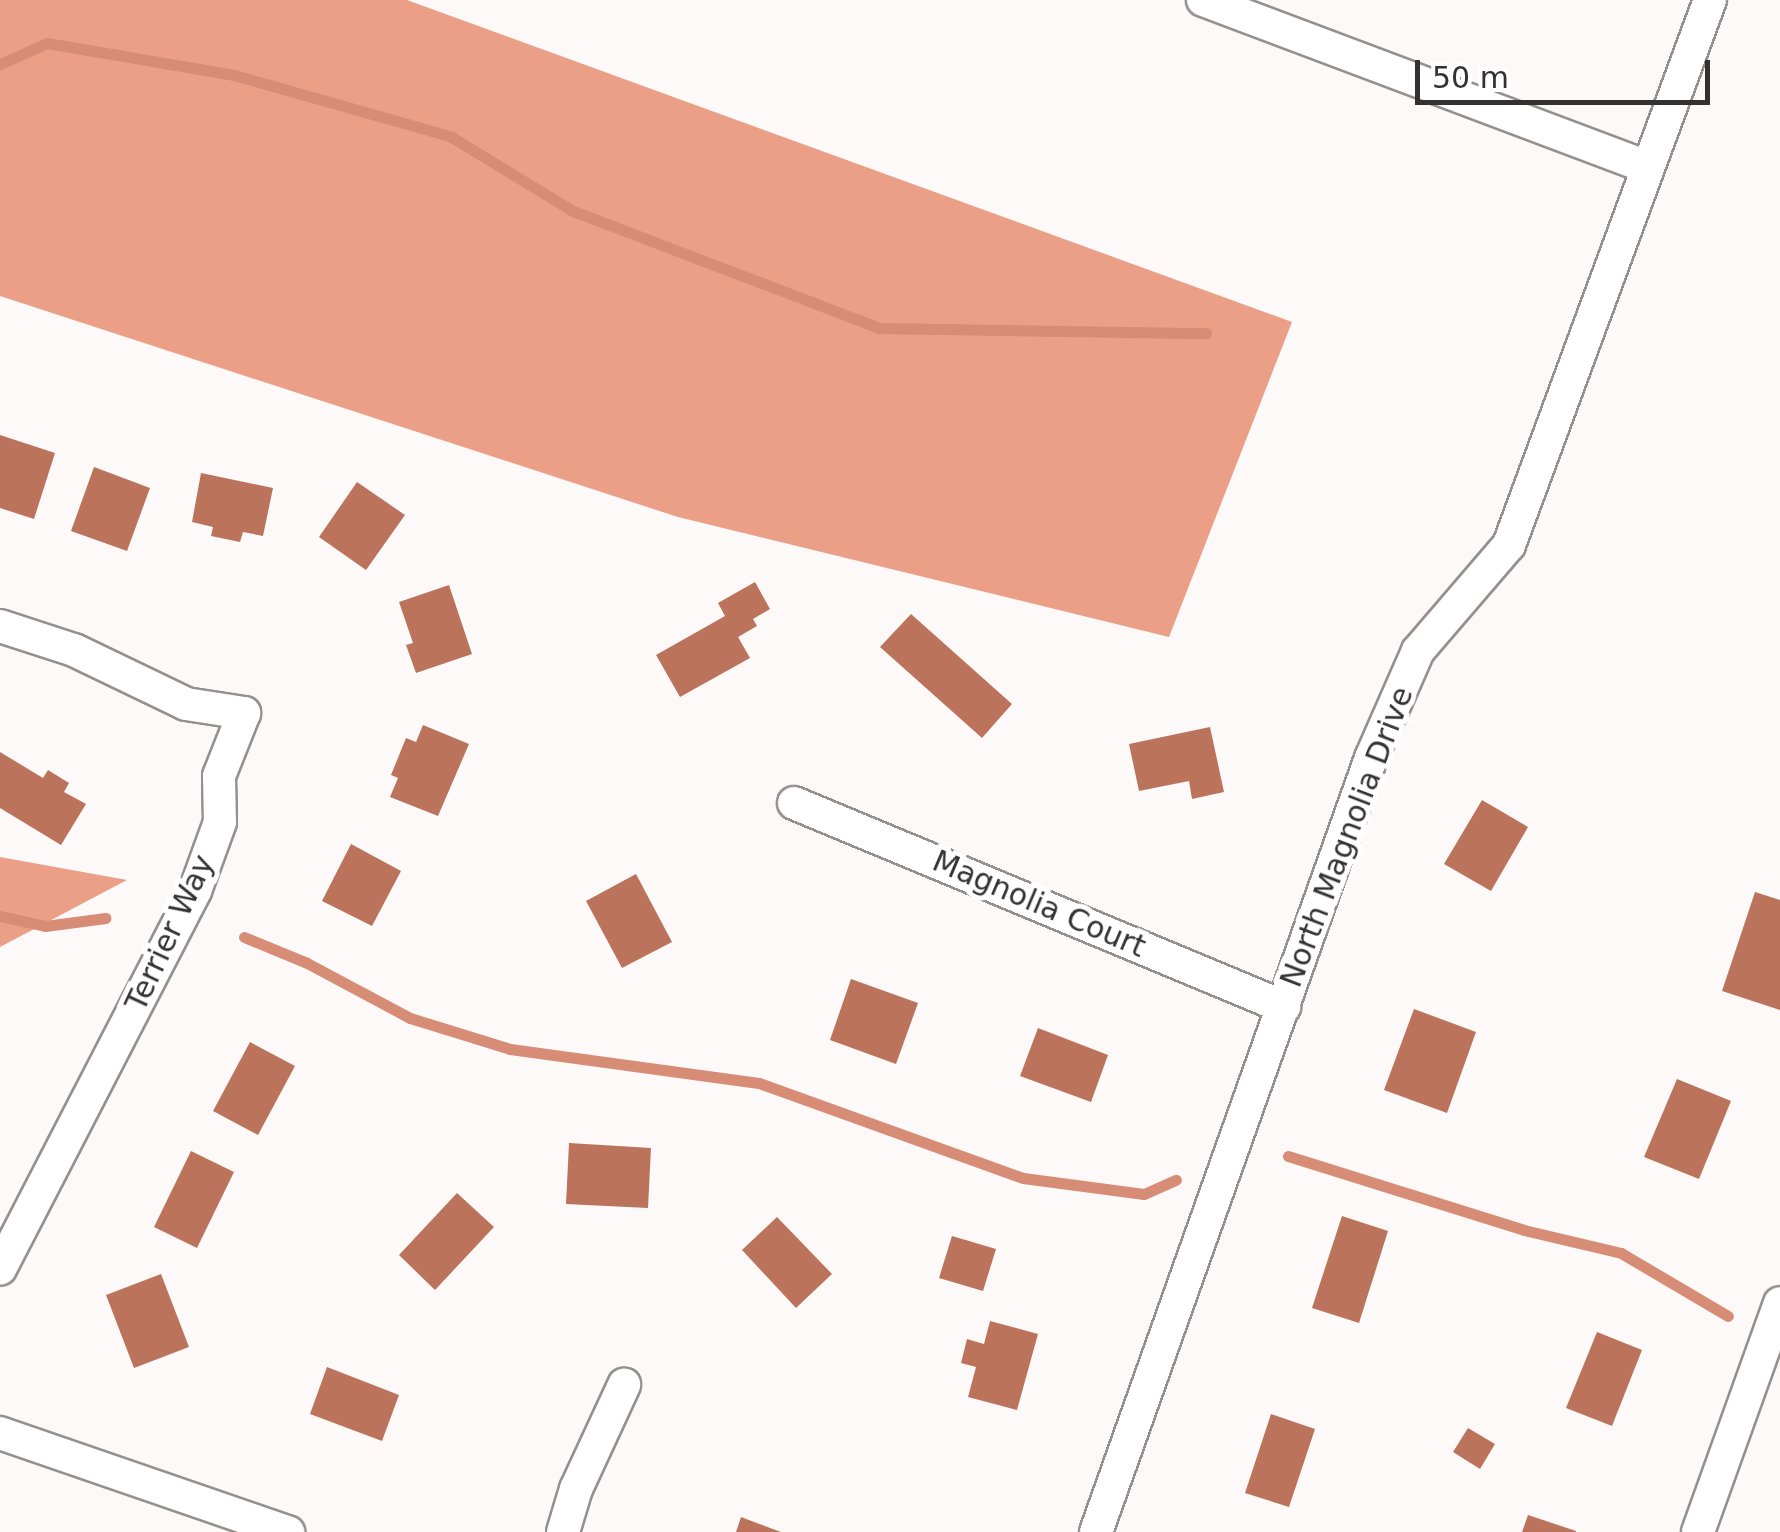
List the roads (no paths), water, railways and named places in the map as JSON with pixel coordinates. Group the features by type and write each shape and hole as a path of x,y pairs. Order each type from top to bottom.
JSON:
{"street":[{"path":"1203,0 1647,167"},
{"name":"North Magnolia Drive","path":"1096,1532 1371,758 1418,652 1509,545 1710,0"},
{"name":"Terrier Way","path":"0,626 74,650 186,704 244,713 220,776 220,822 195,892 0,1269"},
{"name":"Magnolia Court","path":"794,802 1284,1006"},
{"path":"1698,1532 1780,1303"},
{"path":"562,1532 576,1489 624,1386"},
{"path":"0,1433 288,1532"}],"waterway":[{"path":"0,64 47,43 234,75 450,136 573,211 879,328 1206,333"},
{"path":"0,916 45,926 105,918"},
{"path":"244,937 307,963 410,1018 510,1049 759,1083 1023,1178 1144,1194 1176,1180"},
{"path":"1288,1156 1524,1230 1621,1253 1728,1316"}]}
